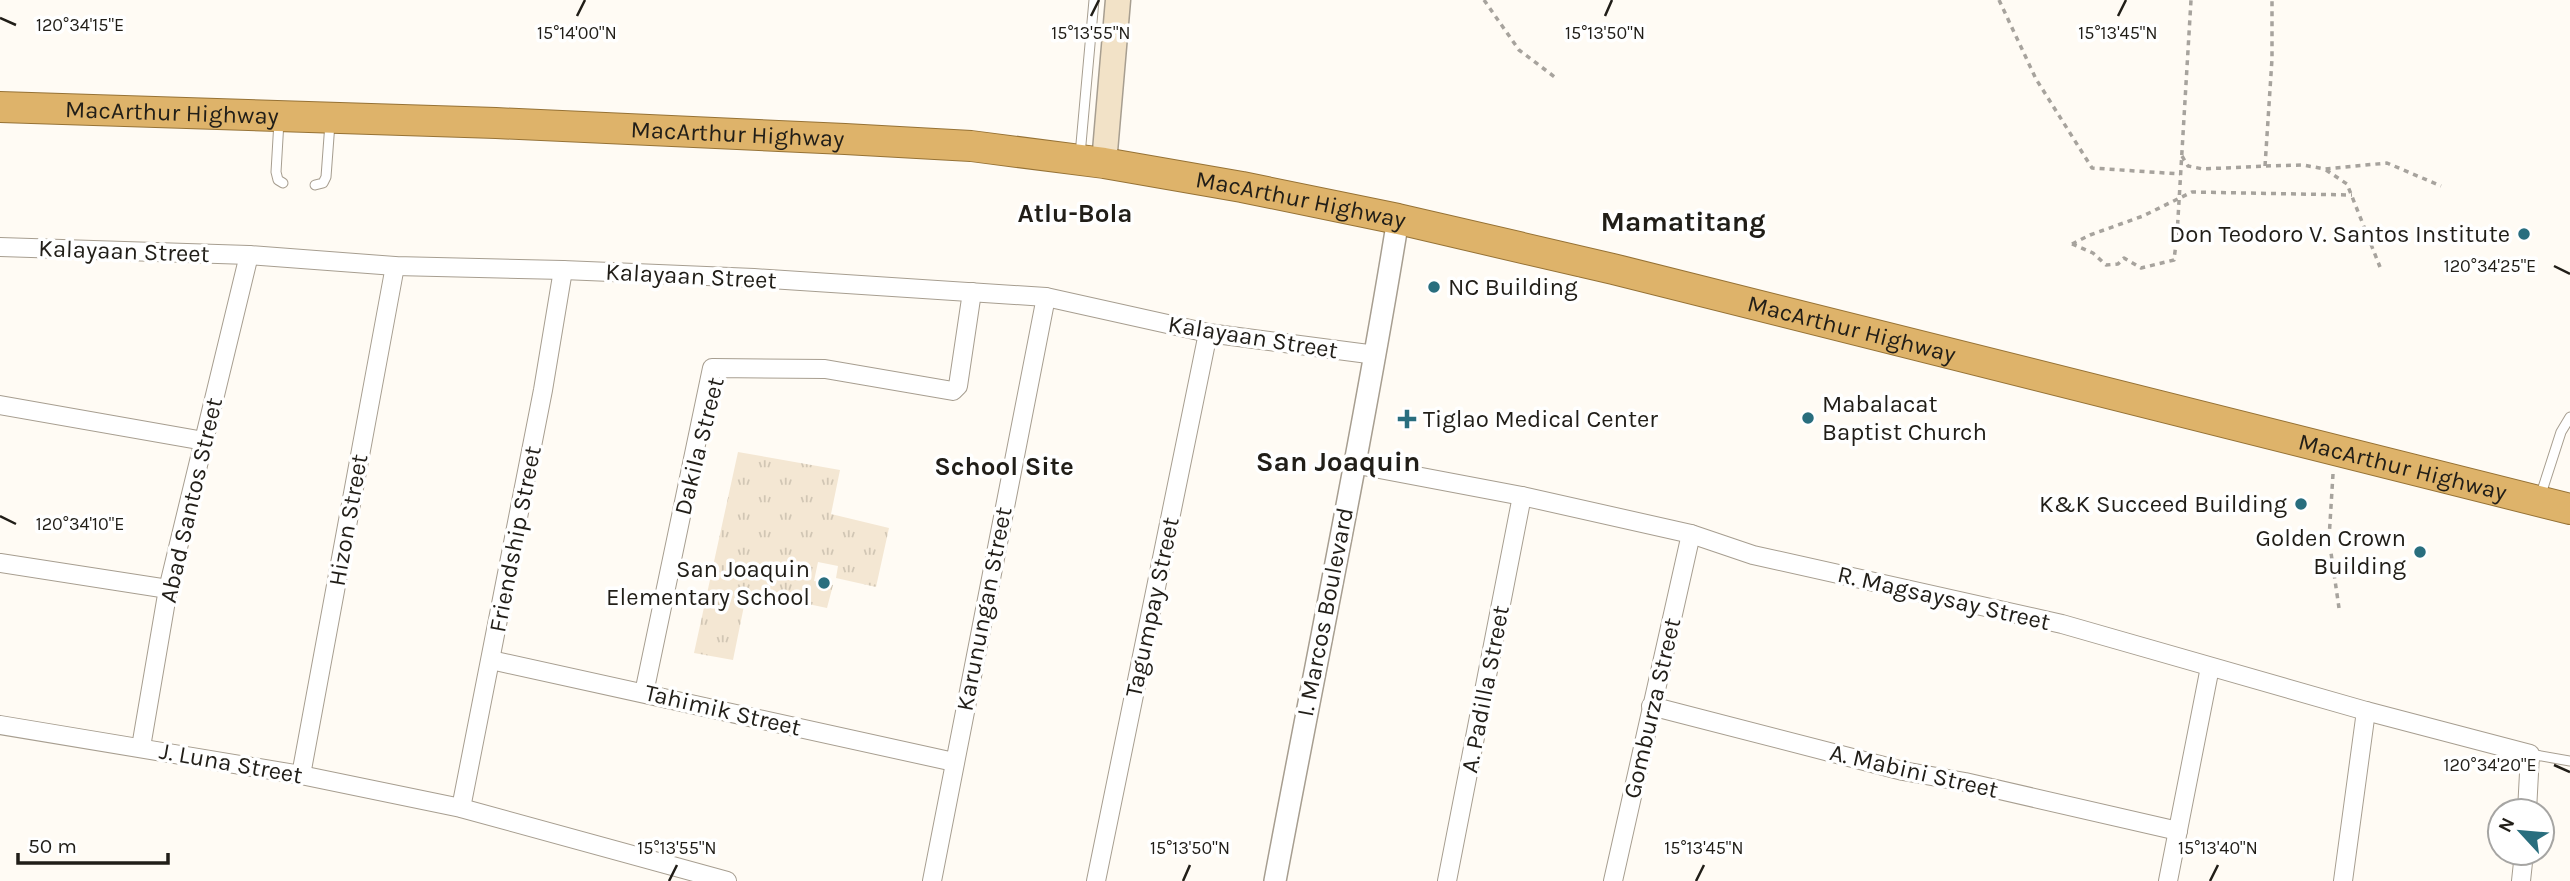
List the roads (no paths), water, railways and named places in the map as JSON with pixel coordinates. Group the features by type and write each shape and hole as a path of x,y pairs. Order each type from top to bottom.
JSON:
{"highway":[{"name":"MacArthur Highway","path":"0,107 921,143 971,146 1092,161 1242,187 1398,219 1613,269 2570,509"}],"main road":[{"path":"1092,161 1118,0"}],"street":[{"name":"I. Marcos Boulevard","path":"1275,881 1376,355 1398,219"},
{"name":"Kalayaan Street","path":"0,247 249,255 395,266 563,270 1046,297 1208,333 1376,355"},
{"name":"Abad Santos Street","path":"141,747 168,589 249,255"},
{"name":"Hizon Street","path":"301,775 395,266"},
{"name":"Friendship Street","path":"461,808 541,404 563,270"},
{"name":"Dakila Street","path":"644,693 712,368 825,369 953,391 958,386 972,292"},
{"name":"Karunungan Street","path":"932,881 1046,297"},
{"name":"Tagumpay Street","path":"1096,881 1208,333"},
{"path":"0,405 204,441"},
{"name":"R. Magsaysay Street","path":"1353,464 1522,496 1691,534 1753,555 2062,624 2366,711 2530,754"},
{"name":"A. Padilla Street","path":"1447,881 1522,496"},
{"name":"Gomburza Street","path":"1613,881 1691,534"},
{"path":"0,563 168,589"},
{"name":"Tahimik Street","path":"491,660 954,762"},
{"path":"2168,881 2210,667"},
{"name":"A. Mabini Street","path":"1651,706 1903,771 1965,782 2178,831"},
{"path":"2343,881 2366,711"},
{"name":"J. Luna Street","path":"0,725 301,775 461,808 727,881"},
{"path":"2528,797 2530,754"}],"lane":[{"path":"1092,161 1094,0"},
{"path":"279,116 276,172 278,180 283,183"},
{"path":"315,185 323,183 326,177 330,118"},
{"path":"2539,501 2561,432 2570,417"},
{"path":"2530,754 2570,761"}],"place":[{"name":"Don Teodoro V. Santos Institute","path":"2524,234"},
{"name":"NC Building","path":"1434,287"},
{"name":"Mabalacat Baptist Church","path":"1808,418"},
{"name":"Tiglao Medical Center","path":"1407,419"},
{"name":"K&K Succeed Building","path":"2301,504"},
{"name":"Golden Crown Building","path":"2420,552"},
{"name":"San Joaquin Elementary School","path":"824,583"}],"district":[{"name":"Atlu-Bola","path":"1075,213"},
{"name":"Mamatitang","path":"1683,221"},
{"name":"San Joaquin","path":"1338,461"},
{"name":"School Site","path":"1004,466"}]}
